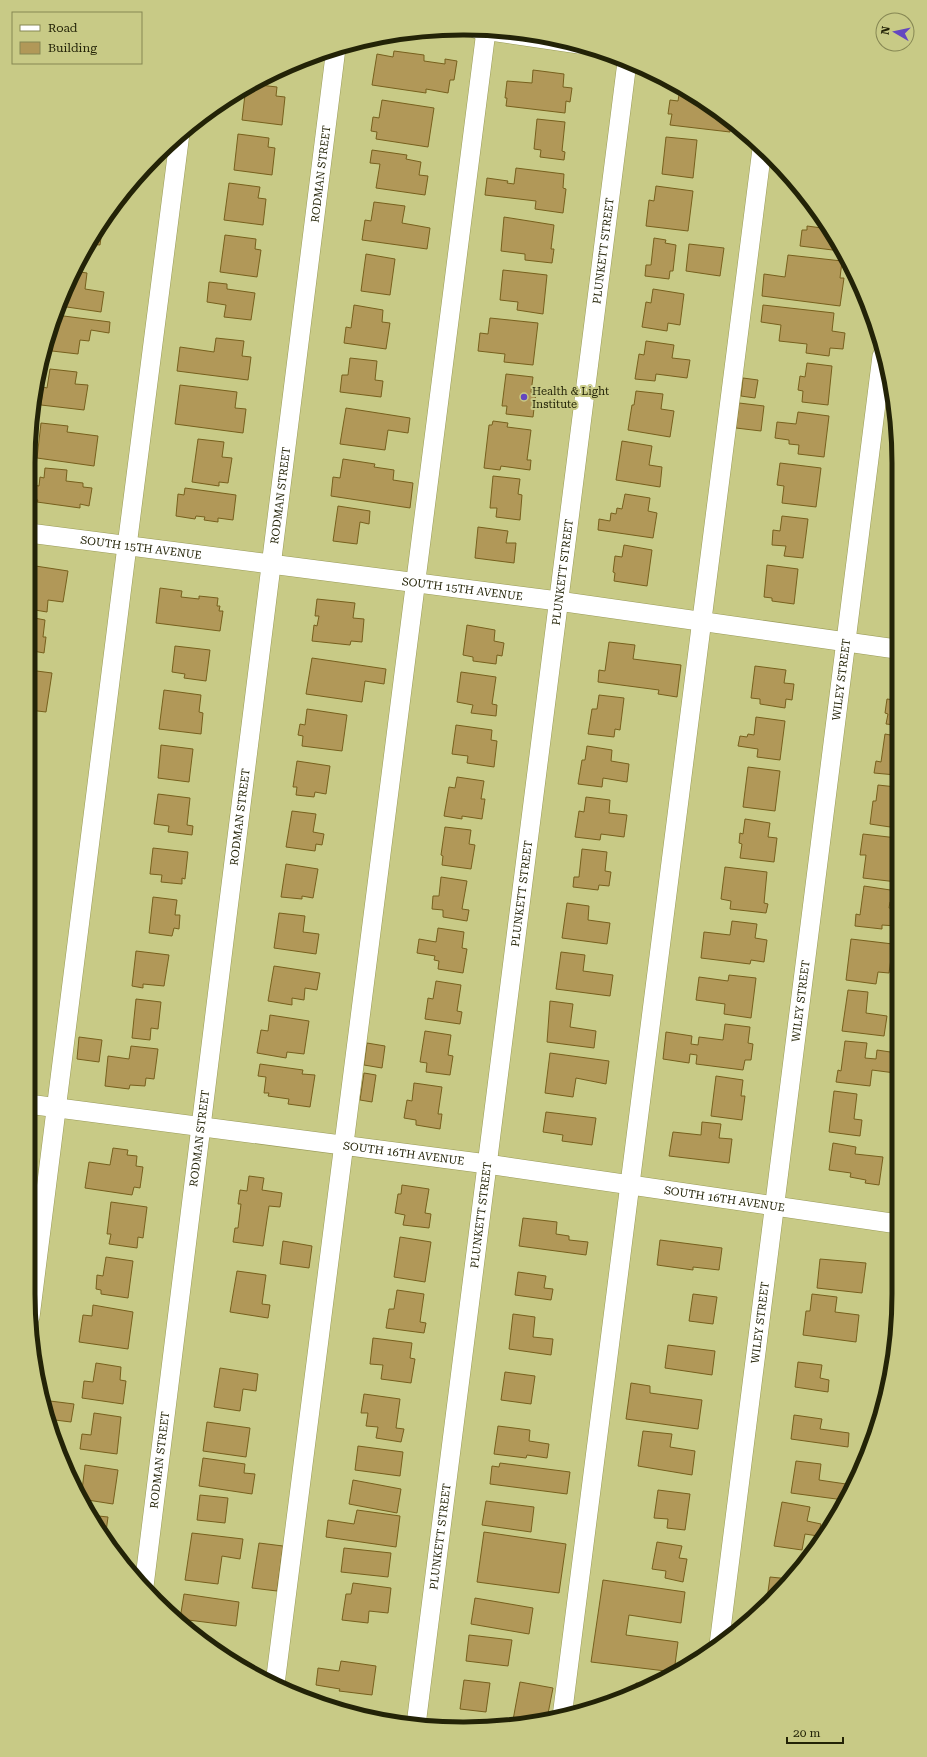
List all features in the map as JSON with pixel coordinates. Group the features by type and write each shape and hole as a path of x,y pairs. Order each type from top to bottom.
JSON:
{"street":[{"path":"276,1679 415,583 481,36"},
{"name":"RODMAN STREET","path":"145,1580 200,1125 335,55"},
{"name":"PLUNKETT STREET","path":"417,1719 626,68"},
{"path":"35,1278 179,143"},
{"path":"563,1710 761,156"},
{"name":"WILEY STREET","path":"720,1636 881,367"},
{"name":"SOUTH 15TH AVENUE","path":"35,534 558,601 892,648"},
{"name":"SOUTH 16TH AVENUE","path":"35,1105 343,1144 892,1223"}],"building":[{"path":"394,51 424,55 424,61 445,64 445,59 457,61 454,80 450,80 448,93 426,89 426,93 372,85 377,54 393,57"},
{"path":"533,70 564,74 563,87 572,88 570,102 566,101 565,113 506,106 507,98 505,98 507,81 532,83"},
{"path":"262,85 277,87 276,96 285,97 282,125 242,120 245,94 249,92"},
{"path":"679,93 702,107 730,129 730,132 670,125 672,114 668,114 670,100 678,101"},
{"path":"382,100 434,108 428,147 376,139 377,132 371,131 373,117 379,118"},
{"path":"537,119 565,122 562,151 565,152 564,160 540,157 541,150 534,149"},
{"path":"238,134 269,138 268,147 275,148 272,175 234,170"},
{"path":"666,137 697,140 693,178 662,174"},
{"path":"372,150 407,155 406,159 421,162 419,175 428,176 425,195 376,188 380,164 370,163"},
{"path":"516,168 564,174 563,188 566,189 563,213 535,209 536,201 485,195 487,178 508,181 507,183 514,184"},
{"path":"229,183 260,187 258,198 266,199 263,225 224,220"},
{"path":"656,186 693,191 688,231 646,226 649,200 654,201"},
{"path":"374,202 405,206 402,223 430,228 427,249 362,240 365,220 371,221"},
{"path":"504,217 554,225 551,249 554,249 552,263 525,260 525,254 501,251"},
{"path":"807,226 822,228 836,250 800,246 802,230 807,230"},
{"path":"102,234 100,245 95,244"},
{"path":"225,235 256,239 255,249 261,250 257,277 220,272"},
{"path":"654,238 666,240 665,243 676,245 673,271 670,271 669,279 645,276 646,265 651,265"},
{"path":"689,244 724,248 720,276 686,271"},
{"path":"366,254 395,259 390,295 361,291"},
{"path":"788,255 841,261 840,278 844,278 840,306 762,296 764,274 785,277"},
{"path":"503,270 547,275 543,314 517,310 518,302 500,300"},
{"path":"80,272 87,273 85,289 104,292 101,312 65,307"},
{"path":"209,282 227,284 227,289 255,293 251,320 224,317 226,305 207,302"},
{"path":"653,289 684,294 680,325 668,323 667,331 642,327 646,302 651,303"},
{"path":"354,305 383,310 382,322 390,323 386,349 344,343 346,327 351,328"},
{"path":"763,305 834,313 832,331 845,333 843,349 830,348 829,356 806,353 807,344 779,341 781,325 761,322"},
{"path":"62,316 110,322 109,333 91,330 89,341 80,340 78,354 52,351 53,343"},
{"path":"490,318 538,323 533,365 504,362 505,354 478,351 480,333 488,334"},
{"path":"216,338 244,341 242,356 251,357 248,380 177,371 180,347 214,352"},
{"path":"646,341 674,345 672,358 690,360 687,378 656,374 655,381 635,379 639,354 644,355"},
{"path":"350,358 377,361 375,380 383,381 381,397 340,392 342,375 348,375"},
{"path":"807,363 832,366 828,405 802,402 803,391 798,390 800,376 805,377"},
{"path":"50,369 77,372 75,384 88,385 84,410 41,405 43,387 47,388"},
{"path":"506,374 533,377 531,392 536,392 533,417 506,414 507,406 502,406"},
{"path":"743,378 758,380 755,398 741,396"},
{"path":"180,385 237,392 235,408 246,409 243,433 175,424"},
{"path":"636,391 663,394 661,409 674,411 670,437 628,430"},
{"path":"739,403 764,406 761,431 736,428"},
{"path":"346,408 410,418 408,433 388,430 385,450 340,444"},
{"path":"798,412 829,416 824,457 798,454 799,445 789,444 789,440 775,438 777,422 796,424"},
{"path":"493,421 508,423 507,427 531,430 527,460 531,460 530,470 501,466 500,470 484,468 489,425 492,425"},
{"path":"41,423 68,426 67,432 98,436 94,466 37,458"},
{"path":"198,439 224,442 222,457 232,458 228,483 219,482 219,486 192,482"},
{"path":"622,441 652,446 649,465 662,467 660,487 616,480"},
{"path":"343,459 375,464 374,467 394,470 393,480 413,483 410,508 331,496 333,477 340,478"},
{"path":"780,463 821,468 816,507 782,503 784,486 777,485"},
{"path":"45,468 67,470 66,481 83,483 83,487 92,488 89,506 80,504 80,508 37,502 38,500 35,500 35,485 39,486 40,477 44,478"},
{"path":"493,476 520,479 518,494 522,495 520,520 496,517 497,508 490,508"},
{"path":"185,488 236,495 233,520 218,518 218,522 204,520 205,517 196,516 195,519 176,516 178,494 184,495"},
{"path":"625,494 650,498 648,511 657,513 653,538 598,530 599,519 610,521 611,513 616,514 617,508 622,509"},
{"path":"338,506 370,511 369,524 360,522 357,544 333,541"},
{"path":"782,516 808,519 803,558 784,556 786,546 772,545 773,530 780,531"},
{"path":"478,527 508,531 506,543 516,543 514,563 475,558"},
{"path":"624,545 652,550 647,586 614,581 615,573 613,572 615,556 622,557"},
{"path":"767,565 798,569 794,604 772,601 772,598 764,597"},
{"path":"35,566 68,571 63,602 48,600 47,612 35,610"},
{"path":"160,588 182,591 181,597 199,599 199,596 218,598 217,606 220,606 219,611 223,611 220,631 156,623"},
{"path":"317,599 355,603 353,618 364,619 362,642 351,641 350,645 312,641 314,625 317,626 319,616 315,616"},
{"path":"35,618 45,620 43,637 46,637 44,653 35,651"},
{"path":"467,625 495,630 494,641 504,643 502,656 497,655 496,664 473,661 473,657 463,655"},
{"path":"609,642 635,645 633,659 681,665 677,697 658,694 659,690 598,682 599,670 605,671"},
{"path":"175,646 210,650 206,681 184,678 185,674 172,672"},
{"path":"312,658 386,669 384,684 365,681 362,702 306,694"},
{"path":"755,666 786,670 784,683 794,684 792,700 786,699 785,708 760,704 760,699 751,698"},
{"path":"35,671 52,673 46,712 35,711"},
{"path":"461,672 496,677 492,704 497,705 496,716 471,713 473,705 457,702"},
{"path":"164,690 201,695 199,712 203,713 201,734 159,729"},
{"path":"599,695 624,698 620,730 615,729 614,737 588,734 592,709 597,709"},
{"path":"887,699 892,700 892,725 886,724 888,714 885,713"},
{"path":"307,709 347,715 342,751 302,746 303,736 298,735 300,724 305,725"},
{"path":"756,717 785,721 780,760 757,757 758,749 738,746 740,736 747,737 748,734 754,735"},
{"path":"456,725 492,730 491,740 497,741 494,767 467,763 468,756 452,754"},
{"path":"885,734 892,735 892,775 874,773 876,761 881,762"},
{"path":"161,745 193,749 189,782 158,778"},
{"path":"587,746 612,750 611,761 629,764 627,782 603,778 602,787 578,784 582,760 585,760"},
{"path":"297,761 330,766 326,794 315,792 314,797 296,795 297,787 293,787"},
{"path":"748,767 780,771 775,811 743,807"},
{"path":"457,777 484,781 481,799 485,799 482,819 462,816 462,819 444,816 449,787 455,788"},
{"path":"878,785 892,787 892,827 870,824 873,801 876,801"},
{"path":"158,794 190,798 187,825 193,826 192,835 168,832 169,826 154,824"},
{"path":"586,797 610,800 609,813 627,815 624,837 601,834 600,840 575,837 579,811 584,812"},
{"path":"292,811 316,814 313,832 324,834 322,845 316,844 315,851 286,847"},
{"path":"745,819 770,823 768,837 777,838 774,862 740,858 742,844 739,843 740,833 743,834"},
{"path":"445,827 471,830 469,844 475,845 471,869 442,865 443,856 441,855"},
{"path":"863,834 892,837 892,881 863,878 866,855 860,855"},
{"path":"153,848 188,852 185,879 182,878 182,884 161,882 162,875 150,874"},
{"path":"582,849 607,852 605,871 611,872 609,886 599,885 598,890 573,887 574,877 579,877"},
{"path":"286,864 318,869 313,898 302,896 302,899 281,897"},
{"path":"725,867 767,872 764,903 768,904 766,913 730,909 731,901 721,899"},
{"path":"441,877 467,881 462,909 469,910 467,921 443,917 443,910 432,909 433,896 439,896"},
{"path":"864,886 892,890 892,902 890,902 889,908 892,908 892,926 882,925 882,929 855,926 856,914 860,915"},
{"path":"153,897 177,900 175,915 180,915 179,929 174,928 172,936 149,933"},
{"path":"567,903 589,906 588,920 610,923 607,944 562,938"},
{"path":"279,913 305,916 303,932 319,934 316,954 274,948"},
{"path":"732,921 757,924 755,938 767,940 764,962 751,960 750,964 701,958 704,932 730,935"},
{"path":"438,928 464,932 462,948 467,949 463,973 438,969 439,961 434,960 435,956 417,953 419,939 436,942"},
{"path":"851,939 892,944 889,973 878,972 876,984 846,980"},
{"path":"136,951 169,955 164,986 143,984 143,988 132,986"},
{"path":"561,952 585,955 583,971 613,975 610,996 556,989"},
{"path":"274,966 320,973 317,990 305,988 304,1000 292,998 292,1005 268,1001"},
{"path":"729,975 756,978 751,1018 724,1014 725,1004 696,1000 699,977 728,981"},
{"path":"436,981 461,985 457,1011 462,1012 460,1024 425,1019 428,998 433,999"},
{"path":"848,990 868,992 866,1013 887,1016 884,1036 842,1031"},
{"path":"136,999 161,1002 158,1029 151,1028 150,1040 132,1038"},
{"path":"550,1001 573,1004 570,1027 596,1031 594,1048 547,1042"},
{"path":"270,1015 309,1021 304,1054 287,1052 286,1058 257,1053 261,1030 268,1031"},
{"path":"725,1024 750,1027 748,1043 753,1044 751,1060 745,1060 743,1070 696,1064 697,1055 690,1054 689,1063 663,1059 666,1032 692,1036 691,1044 698,1045 699,1037 723,1040"},
{"path":"425,1031 451,1035 448,1055 453,1056 450,1075 426,1072 427,1063 420,1062"},
{"path":"79,1037 102,1040 99,1062 77,1059"},
{"path":"845,1041 867,1043 865,1058 876,1059 877,1050 892,1052 892,1073 872,1070 870,1086 836,1082 838,1070 841,1071"},
{"path":"367,1043 385,1046 382,1068 364,1065"},
{"path":"131,1046 158,1049 154,1079 146,1078 145,1086 130,1085 129,1089 105,1086 108,1056 129,1059"},
{"path":"550,1053 609,1061 606,1084 576,1078 573,1097 545,1093"},
{"path":"260,1064 303,1070 302,1074 315,1075 310,1107 288,1104 289,1099 268,1096 269,1093 264,1093 266,1077 258,1076"},
{"path":"364,1073 376,1075 372,1102 360,1100"},
{"path":"716,1076 743,1080 741,1096 745,1096 742,1120 711,1116"},
{"path":"414,1083 442,1087 438,1114 442,1114 440,1129 416,1125 416,1120 404,1118 407,1100 412,1101"},
{"path":"834,1091 857,1094 854,1119 862,1120 860,1136 829,1132"},
{"path":"546,1112 596,1118 592,1145 562,1141 563,1135 543,1132"},
{"path":"702,1122 721,1124 719,1138 732,1139 729,1163 669,1156 673,1132 701,1135"},
{"path":"833,1143 856,1147 855,1154 883,1157 879,1185 865,1183 866,1180 850,1177 851,1173 829,1170"},
{"path":"113,1148 128,1150 127,1155 137,1156 136,1166 143,1167 140,1188 134,1187 132,1195 85,1188 89,1162 110,1165"},
{"path":"249,1176 264,1178 262,1190 282,1193 280,1207 269,1206 263,1246 233,1242 235,1228 238,1228 241,1204 238,1204 240,1190 247,1191"},
{"path":"402,1185 429,1189 425,1213 431,1214 429,1228 403,1225 405,1215 395,1213 398,1194 401,1194"},
{"path":"111,1202 147,1207 143,1238 138,1237 137,1248 109,1244 111,1234 107,1234"},
{"path":"523,1218 557,1222 556,1234 569,1236 569,1240 588,1242 586,1255 519,1246"},
{"path":"400,1237 431,1242 425,1282 394,1277"},
{"path":"660,1240 722,1248 719,1270 693,1267 693,1270 657,1265"},
{"path":"283,1241 312,1246 309,1268 280,1264"},
{"path":"106,1257 133,1261 128,1298 101,1294 101,1290 96,1289 97,1275 103,1276"},
{"path":"820,1259 866,1263 862,1293 817,1288"},
{"path":"237,1271 266,1275 262,1304 270,1305 268,1318 230,1312"},
{"path":"518,1272 546,1276 544,1288 553,1289 551,1300 515,1295"},
{"path":"397,1290 424,1294 420,1322 426,1323 424,1333 386,1328 389,1309 394,1309"},
{"path":"693,1294 717,1297 713,1324 689,1321"},
{"path":"812,1294 837,1297 835,1312 859,1315 856,1342 803,1335 806,1311 810,1311"},
{"path":"93,1305 133,1312 128,1349 79,1342 83,1315 92,1316"},
{"path":"513,1314 535,1317 533,1337 553,1339 551,1355 509,1349"},
{"path":"373,1338 412,1343 410,1358 415,1359 411,1383 381,1379 383,1365 370,1364"},
{"path":"668,1345 715,1351 712,1375 665,1368"},
{"path":"798,1362 822,1365 820,1378 829,1380 828,1392 795,1387"},
{"path":"96,1363 121,1367 120,1380 126,1381 123,1404 82,1398 84,1381 93,1382"},
{"path":"220,1368 258,1374 256,1391 243,1389 240,1411 214,1407"},
{"path":"505,1372 535,1376 531,1404 501,1400"},
{"path":"631,1383 650,1386 650,1393 702,1400 698,1429 626,1419"},
{"path":"364,1394 400,1399 396,1428 404,1429 401,1442 376,1438 378,1427 366,1426 368,1413 361,1413"},
{"path":"49,1401 74,1404 71,1422 55,1420"},
{"path":"94,1413 121,1417 117,1454 80,1449 82,1434 91,1435"},
{"path":"794,1415 822,1419 820,1429 849,1433 848,1447 791,1439"},
{"path":"207,1422 250,1428 246,1457 203,1451"},
{"path":"498,1426 530,1430 529,1441 549,1444 547,1458 527,1455 526,1458 494,1454"},
{"path":"643,1431 672,1434 670,1447 695,1451 692,1475 638,1466"},
{"path":"358,1446 403,1452 400,1476 355,1470"},
{"path":"203,1458 245,1464 244,1473 255,1474 252,1494 199,1486"},
{"path":"796,1461 821,1464 819,1480 846,1484 839,1499 791,1493"},
{"path":"500,1463 570,1472 567,1494 490,1484 492,1466 499,1467"},
{"path":"85,1465 118,1470 113,1504 88,1500 82,1489"},
{"path":"353,1480 401,1489 397,1513 349,1504"},
{"path":"658,1490 690,1494 685,1530 667,1528 668,1519 654,1518"},
{"path":"200,1495 228,1498 225,1523 197,1520"},
{"path":"486,1501 534,1507 531,1532 482,1525"},
{"path":"782,1502 810,1507 807,1521 821,1524 817,1536 805,1534 802,1550 774,1546"},
{"path":"357,1510 400,1516 396,1547 326,1537 328,1520 354,1524"},
{"path":"97,1516 108,1517 106,1531"},
{"path":"484,1532 566,1544 559,1593 477,1582"},
{"path":"192,1533 243,1539 240,1559 222,1556 218,1584 185,1580"},
{"path":"657,1542 682,1546 679,1558 687,1559 683,1582 665,1578 666,1571 652,1569"},
{"path":"259,1543 283,1546 277,1591 252,1588"},
{"path":"344,1548 391,1553 388,1577 341,1572"},
{"path":"770,1577 784,1578 768,1594"},
{"path":"603,1580 685,1592 681,1623 629,1615 626,1635 678,1642 675,1667 666,1671 591,1662"},
{"path":"353,1583 391,1588 388,1613 369,1611 368,1623 342,1620 346,1594 351,1594"},
{"path":"184,1594 239,1602 236,1626 186,1620 181,1616"},
{"path":"475,1598 533,1608 529,1634 471,1624"},
{"path":"469,1635 512,1640 508,1666 466,1661"},
{"path":"341,1661 376,1666 372,1695 339,1691 340,1689 316,1685 318,1668 339,1671"},
{"path":"464,1680 490,1683 486,1712 460,1709"},
{"path":"520,1682 553,1688 548,1714 513,1719"}],"place":[{"name":"Health & Light Institute","path":"524,397"}]}
